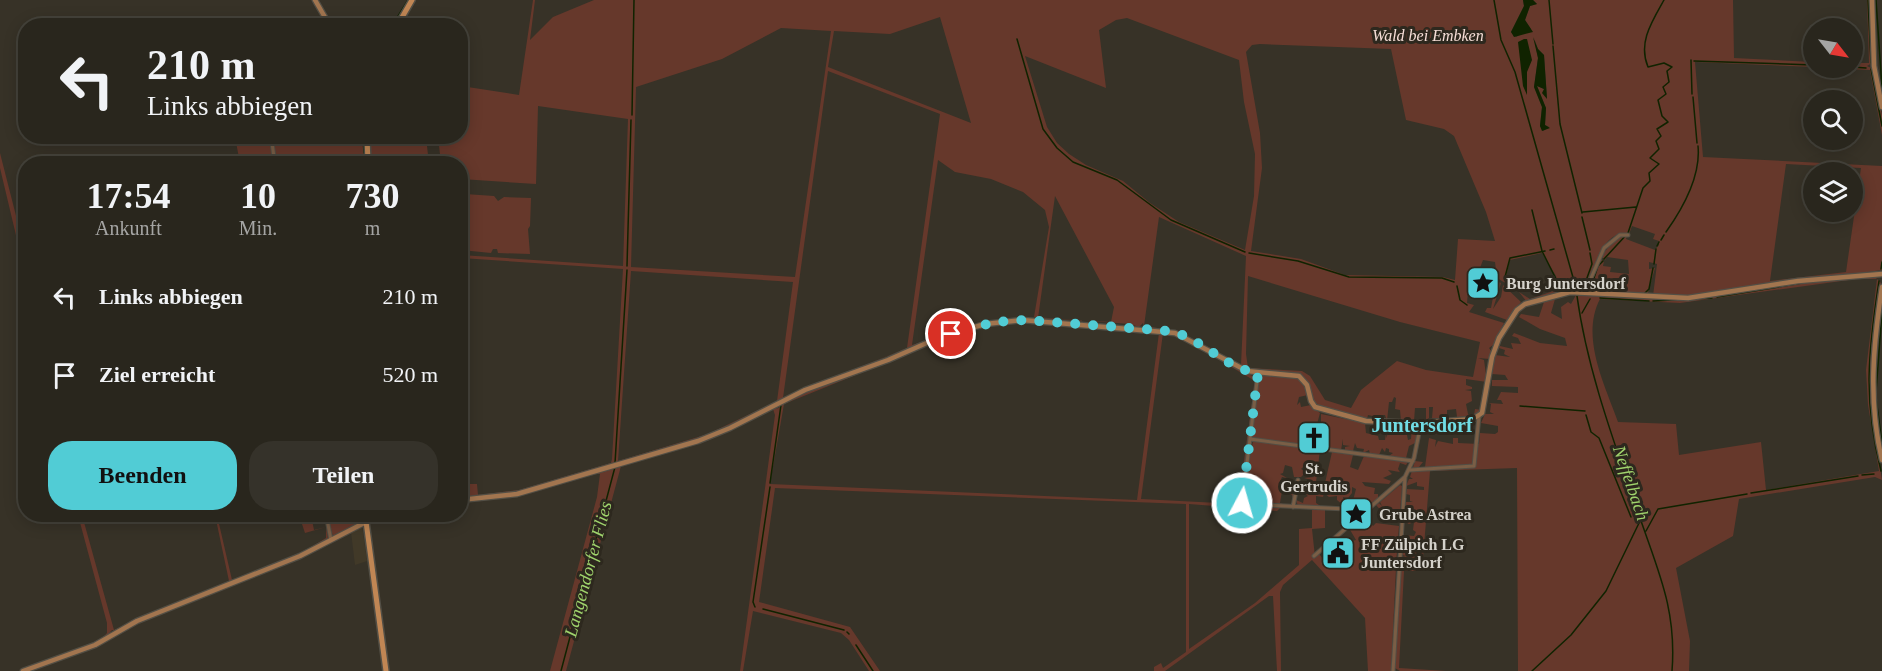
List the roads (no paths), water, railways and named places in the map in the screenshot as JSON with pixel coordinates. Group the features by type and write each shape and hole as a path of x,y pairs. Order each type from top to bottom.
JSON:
{"main road":[{"path":"402,18 412,0"},
{"path":"366,522 386,671"}],"street":[{"path":"315,0 325,18"},
{"path":"1872,0 1874,66 1882,107"},
{"path":"1585,292 1606,246 1617,236 1627,235"},
{"path":"1409,470 1474,466 1479,416 1485,406 1495,350 1502,331 1517,310 1525,304 1563,293 1585,292 1688,298 1798,281 1882,274"},
{"path":"1882,287 1872,371 1874,418 1882,460"},
{"path":"468,499 517,494 704,439 817,385 888,360 938,338 995,322 1036,320 1173,332 1237,367 1258,373 1287,374 1302,378 1307,385 1311,403 1321,410 1372,422 1421,423 1479,416"},
{"path":"1258,373 1242,503 1246,506 1367,510"},
{"path":"1314,556 1405,477 1413,461 1421,423"},
{"path":"1250,439 1413,461"},
{"path":"1393,671 1405,477"},
{"path":"1293,507 1298,480"},
{"path":"328,522 331,540"},
{"path":"23,671 95,645 137,621 300,556 366,522"}],"waterway":[{"path":"397,18 408,0"},
{"path":"632,115 634,0"},
{"name":"Neffelbach","path":"1494,0 1501,40 1515,72 1576,288"},
{"path":"1549,0 1553,44"},
{"path":"1604,259 1628,233 1643,188 1650,181 1649,173 1659,164 1650,158 1659,149 1656,141 1661,136 1657,129 1668,122 1662,116 1658,100 1666,94 1663,87 1669,82 1667,71 1672,67 1664,63 1648,67 1644,50 1647,33 1664,0"},
{"path":"1868,0 1871,63"},
{"path":"1876,0 1882,88"},
{"path":"1017,39 1043,129 1057,148 1073,162 1117,180 1171,220 1245,252"},
{"path":"1553,46 1560,124 1582,213"},
{"path":"1691,60 1692,94"},
{"path":"1694,61 1803,65"},
{"path":"1871,69 1882,126"},
{"path":"1693,97 1697,143"},
{"path":"627,266 631,120"},
{"path":"363,144 364,153"},
{"path":"1666,232 1690,191 1697,169 1698,146"},
{"path":"1583,212 1636,207"},
{"path":"1532,210 1542,251 1559,285"},
{"path":"1582,217 1590,250"},
{"path":"1661,240 1664,235"},
{"path":"1657,246 1659,242"},
{"path":"1550,250 1554,249"},
{"path":"1654,264 1656,249"},
{"path":"1505,277 1510,258 1545,251"},
{"path":"1249,253 1298,261 1349,277 1442,278 1454,282"},
{"path":"1583,289 1592,264 1590,253"},
{"path":"1591,287 1598,266 1603,261"},
{"path":"1881,269 1882,262"},
{"path":"1644,294 1649,289 1653,268"},
{"name":"Langendorfer Flies","path":"615,463 627,270"},
{"path":"1879,281 1869,376 1875,446 1881,471"},
{"path":"1717,297 1802,283"},
{"path":"1457,286 1460,300 1467,305"},
{"path":"1600,291 1606,291"},
{"name":"Neffelbach","path":"1577,296 1587,351 1602,405 1664,589 1673,648 1672,671"},
{"path":"1600,298 1649,301"},
{"path":"1653,301 1712,298"},
{"path":"1582,313 1590,299"},
{"path":"1876,392 1882,312"},
{"path":"1876,398 1882,443"},
{"path":"770,483 781,405"},
{"path":"1520,406 1585,411"},
{"path":"1586,415 1591,432 1599,438 1631,517"},
{"name":"Langendorfer Flies","path":"561,671 615,467"},
{"path":"1862,475 1874,474"},
{"path":"1751,493 1858,476"},
{"path":"755,607 753,602 770,487"},
{"path":"1646,531 1658,509 1747,494"},
{"path":"1532,671 1571,635 1606,591 1640,521"},
{"path":"763,609 844,630"},
{"path":"856,645 873,671"}],"place":[{"name":"Burg Juntersdorf","path":"1483,283"},
{"name":"St. Gertrudis","path":"1314,438"},
{"name":"Grube Astrea","path":"1356,514"},
{"name":"FF Zülpich LG Juntersdorf","path":"1338,553"}],"district":[{"name":"Juntersdorf","path":"1422,425"}],"park label":[{"name":"Wald bei Embken","path":"1428,35"}]}
